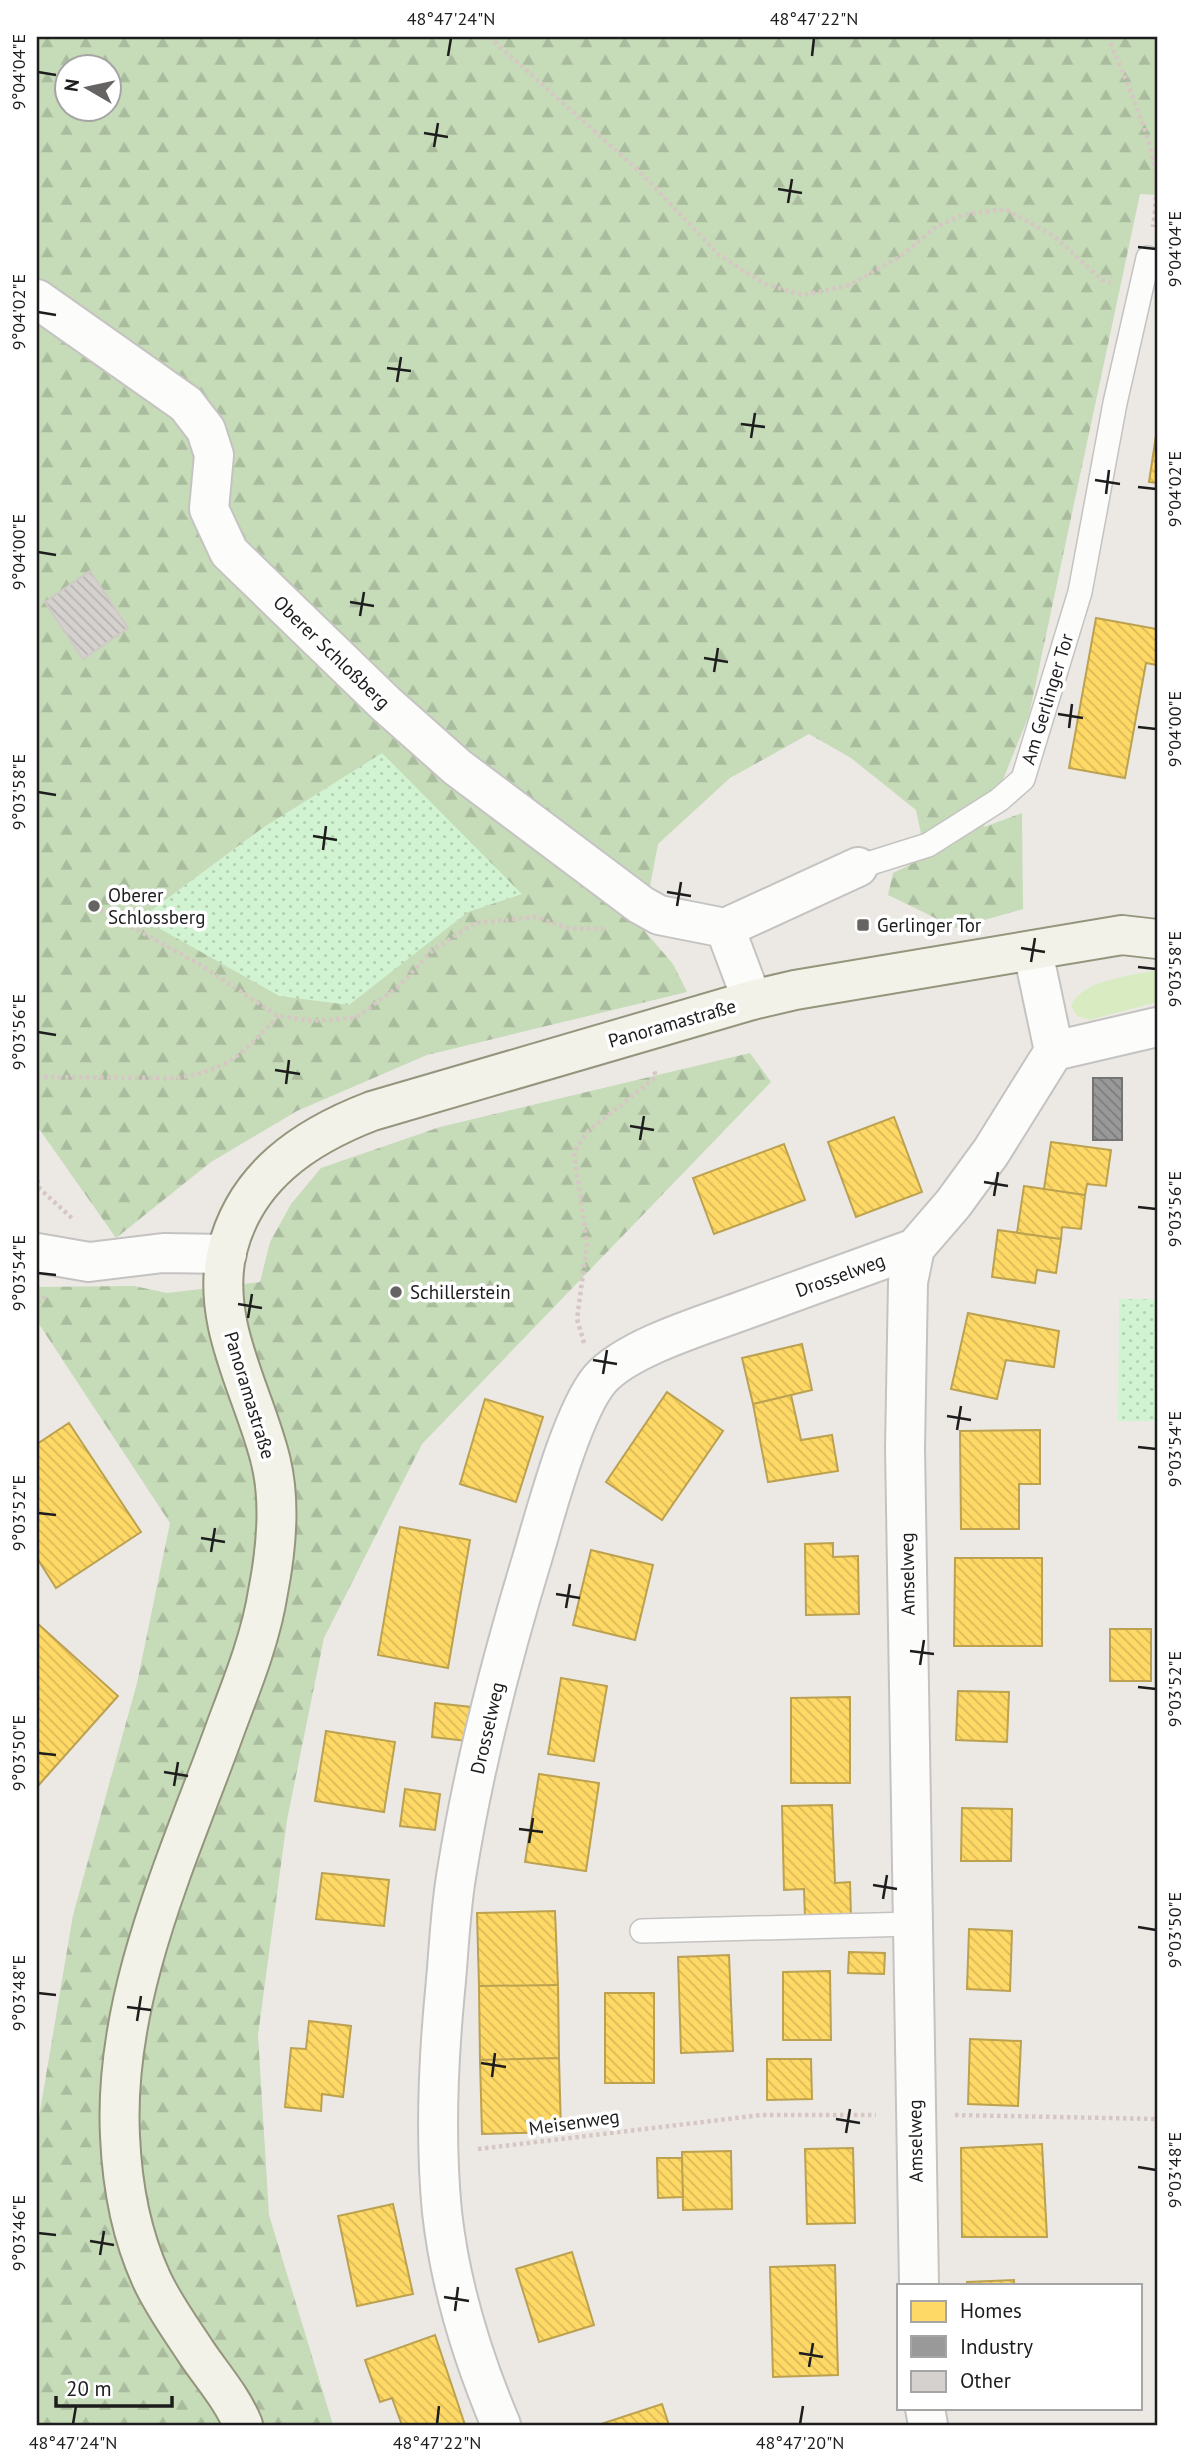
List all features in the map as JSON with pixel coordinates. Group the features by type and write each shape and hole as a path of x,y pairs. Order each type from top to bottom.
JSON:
{"main road":[{"name":"Panoramastraße","path":"243,2425 237,2410 197,2354 151,2278 130,2213 119,2133 124,2049 141,1971 254,1646 268,1595 277,1508 272,1465 232,1347 225,1298 227,1254 240,1215 258,1185 278,1162 335,1125 394,1104 752,1000 795,990 1140,937 1157,914"}],"street":[{"name":"Oberer Schloßberg","path":"37,299 186,404 206,430 214,455 209,509 229,552 386,705 457,767 641,905 660,915 725,928"},
{"name":"Am Gerlinger Tor","path":"725,928 858,867"},
{"path":"725,928 752,1000"},
{"path":"1033,952 1054,1051 1157,1027"},
{"name":"Amselweg","path":"919,2284 905,1448 908,1282 915,1248 991,1152 1054,1051"},
{"name":"Drosselweg","path":"500,2425 488,2396 453,2275 442,2213 440,2062 456,1872 506,1645 549,1502 585,1404 600,1380 619,1363 675,1336 915,1248"},
{"path":"37,1253 89,1262 163,1253 227,1254"}],"lane":[{"name":"Am Gerlinger Tor","path":"858,867 928,845 999,800 1023,779 1080,592 1115,403 1148,258"},
{"path":"642,1931 912,1924"}],"path":[{"path":"489,37 638,170 719,255 765,285 803,295 850,285 901,256 934,228 962,215 1005,209 1054,236 1102,280 1140,293"},
{"path":"1108,37 1127,83 1156,177 1148,258"},
{"path":"1152,161 1157,148"},
{"path":"94,906 199,964 278,1016 313,1021 355,1018 398,987 435,949 475,923 536,917 566,928 598,931 618,927"},
{"path":"37,1077 177,1079 197,1075 244,1053 278,1016"},
{"path":"600,1380 577,1319 587,1244 574,1152 587,1132 656,1077 643,1032"},
{"name":"Meisenweg","path":"466,2151 686,2122"}],"green space":[{"path":"37,37 1157,37 1157,195 1140,194 1029,715 984,827 1022,813 1023,909 956,928 888,895 893,873 926,857 916,810 851,758 809,734 730,778 658,844 642,928 673,964 687,992 427,1055 297,1111 211,1162 116,1238 37,1126"},
{"path":"382,753 522,894 468,912 349,1005 279,996 141,918 261,829"},
{"path":"1157,970 1157,1002 1090,1020 1077,1016 1071,1006 1077,997 1096,984"},
{"path":"750,1053 771,1082 422,1444 324,1638 287,1820 258,2035 269,2215 333,2425 37,2425 37,2129 73,1915 137,1683 170,1523 37,1321 37,1287 134,1286 167,1293 260,1282 270,1242 291,1204 321,1168 440,1127"},
{"path":"1119,1299 1157,1299 1157,1421 1118,1421"}],"building: Homes":[{"path":"1157,429 1157,483 1149,482"},
{"path":"1096,618 1157,629 1157,665 1146,663 1125,778 1069,768"},
{"path":"894,1117 922,1192 856,1217 828,1142"},
{"path":"1051,1142 1111,1150 1106,1186 1087,1184 1085,1195 1044,1189"},
{"path":"784,1144 805,1200 714,1234 693,1178"},
{"path":"1024,1186 1085,1195 1081,1229 1062,1227 1061,1239 1017,1233"},
{"path":"998,1230 1061,1239 1056,1273 1037,1270 1035,1283 992,1277"},
{"path":"968,1313 1059,1331 1054,1367 1006,1360 997,1399 951,1389"},
{"path":"802,1344 812,1390 753,1404 742,1358"},
{"path":"667,1392 723,1431 662,1520 606,1482"},
{"path":"791,1395 801,1440 832,1435 838,1471 768,1482 753,1404"},
{"path":"485,1399 543,1417 516,1502 460,1484"},
{"path":"69,1423 141,1532 56,1588 37,1558 37,1444"},
{"path":"1040,1430 1040,1484 1019,1484 1019,1529 961,1529 960,1431"},
{"path":"400,1527 470,1540 448,1668 378,1655"},
{"path":"833,1543 833,1557 858,1556 859,1614 806,1615 805,1544"},
{"path":"591,1550 653,1565 635,1640 573,1625"},
{"path":"955,1558 1042,1558 1042,1646 954,1646"},
{"path":"37,1623 118,1696 37,1787"},
{"path":"1110,1629 1151,1629 1151,1681 1110,1681"},
{"path":"561,1678 607,1686 594,1761 548,1754"},
{"path":"958,1691 1009,1692 1007,1742 956,1740"},
{"path":"850,1697 850,1783 791,1783 791,1698"},
{"path":"435,1703 471,1707 467,1741 432,1737"},
{"path":"326,1731 395,1742 384,1812 315,1801"},
{"path":"539,1774 599,1783 586,1871 525,1862"},
{"path":"405,1789 440,1794 435,1830 400,1826"},
{"path":"832,1805 835,1883 850,1882 851,1917 805,1918 804,1889 784,1890 782,1806"},
{"path":"962,1808 1012,1809 1011,1861 961,1861"},
{"path":"322,1873 389,1880 384,1926 316,1919"},
{"path":"555,1911 558,1985 479,1986 477,1913"},
{"path":"969,1929 1012,1931 1010,1991 967,1989"},
{"path":"849,1952 885,1953 884,1974 848,1973"},
{"path":"729,1955 733,2051 681,2053 678,1957"},
{"path":"830,1971 831,2040 783,2040 783,1972"},
{"path":"558,1985 559,2058 480,2060 479,1986"},
{"path":"605,1993 654,1993 654,2083 605,2083"},
{"path":"309,2021 351,2026 343,2097 322,2094 321,2111 285,2107 291,2048 306,2049"},
{"path":"970,2039 1021,2041 1018,2106 968,2104"},
{"path":"559,2058 561,2132 482,2134 480,2060"},
{"path":"767,2059 811,2059 812,2099 767,2100"},
{"path":"1042,2144 1047,2237 962,2237 961,2148"},
{"path":"853,2148 855,2223 807,2224 805,2149"},
{"path":"731,2151 732,2209 683,2210 682,2152"},
{"path":"657,2158 682,2158 683,2197 658,2198"},
{"path":"393,2204 413,2294 357,2306 338,2216"},
{"path":"572,2252 594,2325 539,2342 516,2269"},
{"path":"835,2265 838,2375 773,2377 770,2267"},
{"path":"1014,2280 1014,2284 967,2284"},
{"path":"435,2335 465,2425 402,2425 392,2398 380,2402 365,2360"},
{"path":"662,2404 669,2425 598,2425"}],"building: Industry":[{"path":"1093,1078 1122,1078 1122,1140 1093,1140"}],"building: Other":[{"path":"90,571 128,628 83,659 45,602"}],"place":[{"name":"Oberer Schlossberg","path":"94,906"},
{"name":"Gerlinger Tor","path":"863,925"},
{"name":"Schillerstein","path":"396,1292"}]}
